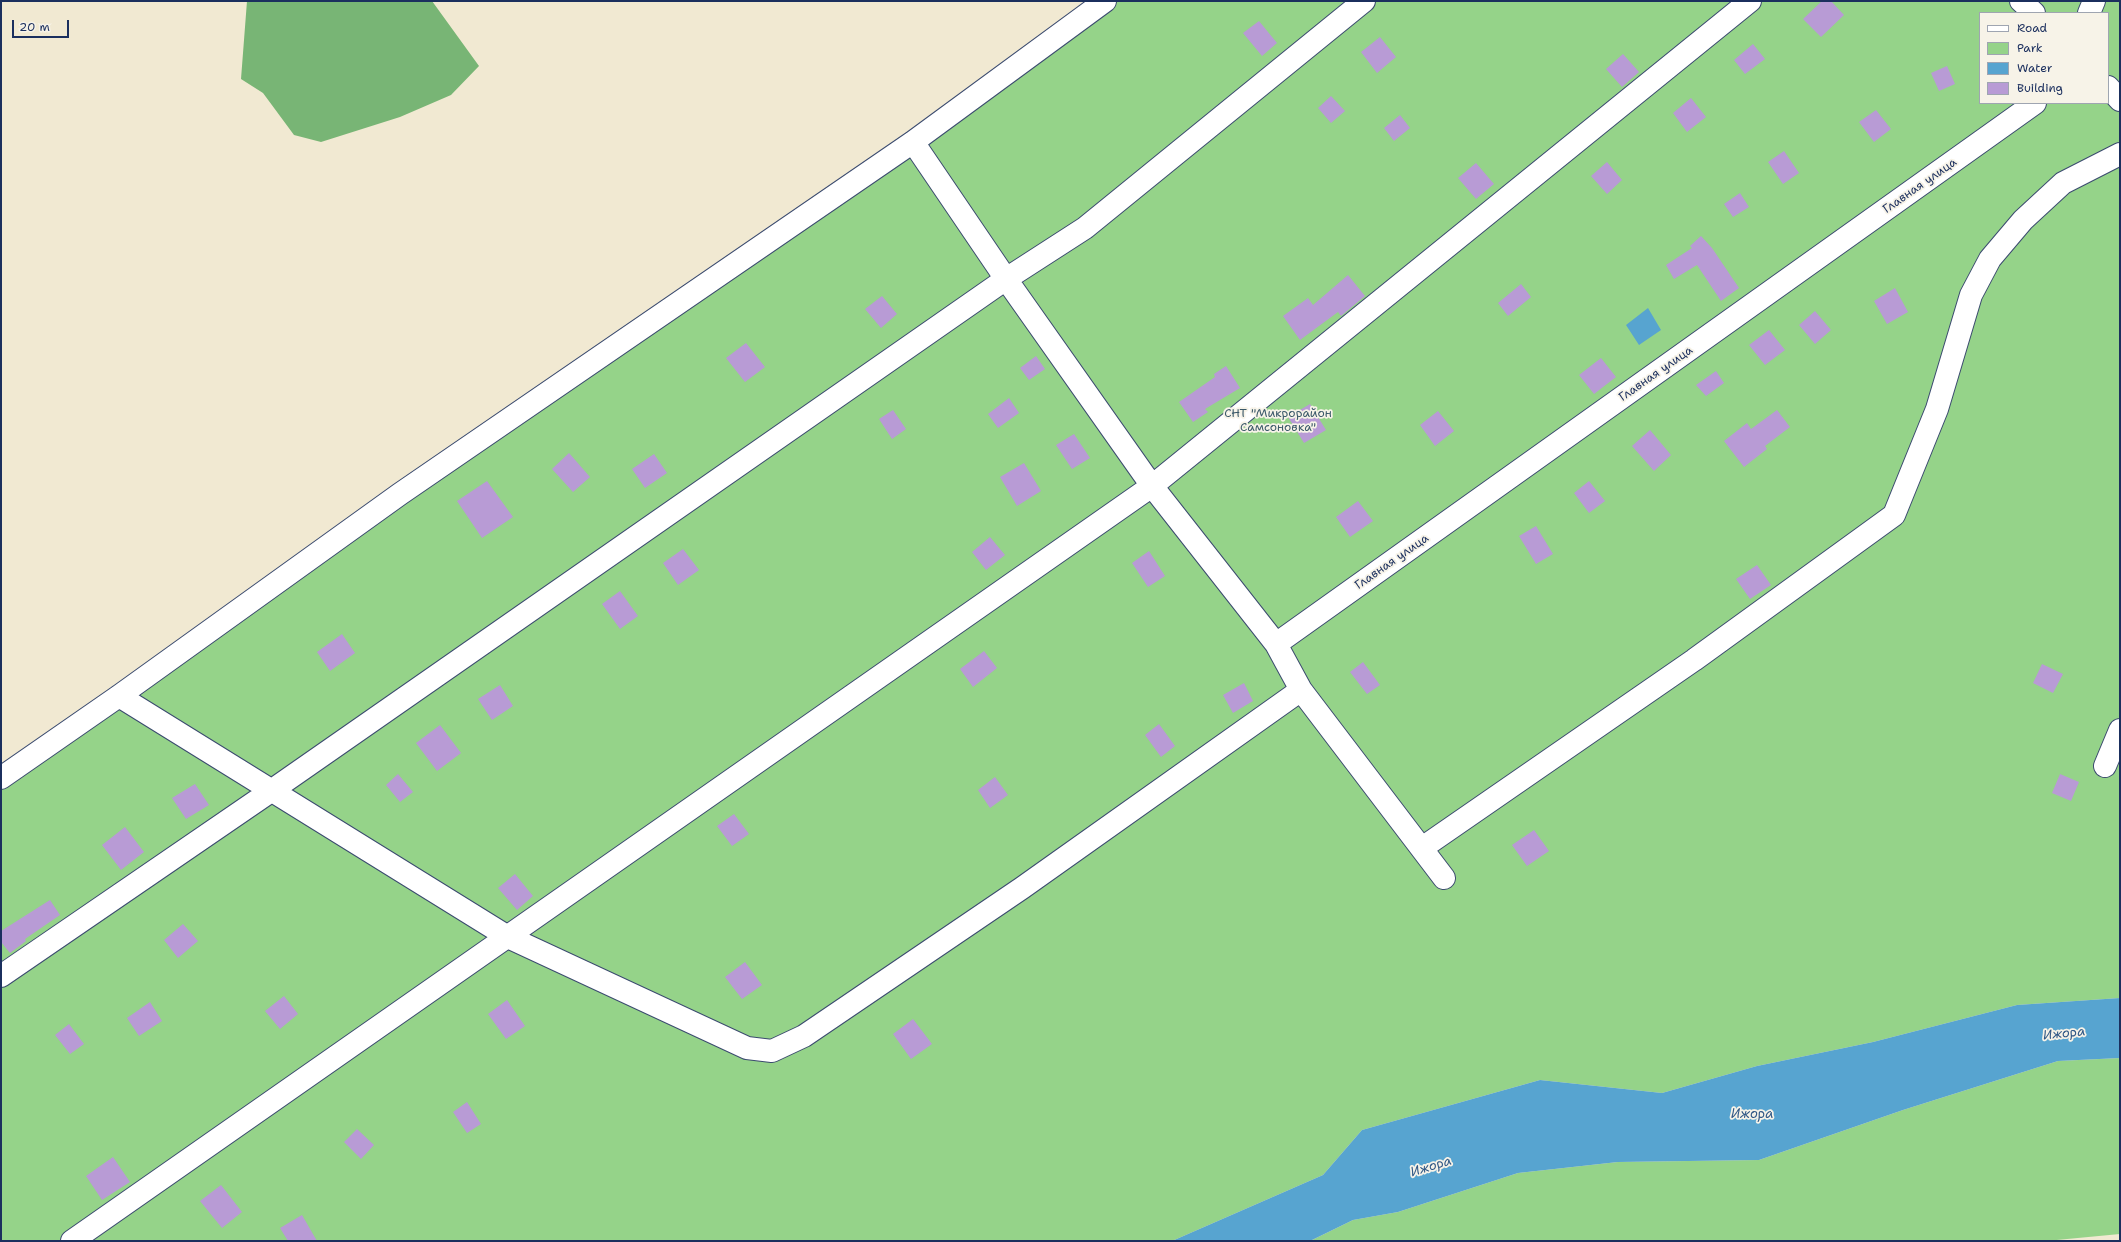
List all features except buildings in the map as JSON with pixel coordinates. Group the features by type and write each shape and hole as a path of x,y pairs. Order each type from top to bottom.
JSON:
{"street":[{"path":"1,778 119,696 395,498 913,142 1105,1"},
{"path":"1,976 271,791 1006,279 1084,228 1364,1"},
{"path":"72,1241 1152,486 1750,1"},
{"path":"2021,1 2033,12"},
{"path":"2089,12 2094,1"},
{"path":"2109,88 2120,100"},
{"name":"Главная улица","path":"1276,644 2034,104"},
{"path":"913,142 1006,279 1152,486 1276,644 1301,690 1444,878"},
{"path":"1422,848 1694,660 1894,516 1936,409 1972,296 1990,259 2023,220 2063,183 2120,154"},
{"path":"119,696 508,937 747,1048 772,1051 804,1036 1022,888 1301,690"},
{"path":"2106,766 2120,730"}],"green space":[{"path":"247,1 432,1 479,66 451,95 400,117 321,142 294,135 263,93 241,79"},
{"name":"СНТ \"Микрорайон Самсоновка\"","path":"1105,1 2120,1 2120,998 2017,1005 1873,1042 1757,1066 1662,1093 1540,1080 1362,1130 1323,1175 1172,1241 1,1241 1,778"},
{"path":"2120,1058 2120,1234 2046,1241 1310,1241 1353,1220 1398,1212 1518,1173 1618,1162 1759,1160 1903,1110 2058,1061"}],"water":[{"path":"1648,308 1661,330 1639,345 1626,325"},
{"name":"Ижора","path":"2120,998 2120,1058 2058,1061 1903,1110 1759,1160 1618,1162 1518,1173 1398,1212 1353,1220 1310,1241 1172,1241 1323,1175 1362,1130 1540,1080 1662,1093 1757,1066 1873,1042 2017,1005"}]}
